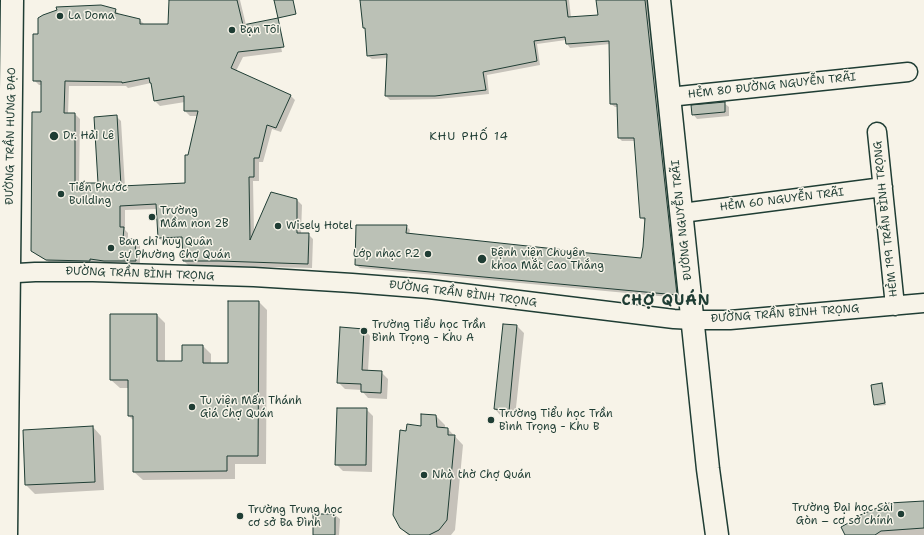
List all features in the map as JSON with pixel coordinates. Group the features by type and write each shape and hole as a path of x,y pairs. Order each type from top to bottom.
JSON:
{"main road":[{"name":"ĐƯỜNG TRẦN HƯNG ĐẠO","path":"6,535 4,434 6,28 12,0"},
{"name":"ĐƯỜNG NGUYỄN TRÃI","path":"659,0 708,469 717,535"}],"street":[{"name":"HẺM 80 ĐƯỜNG NGUYỄN TRÃI","path":"669,97 908,72"},
{"name":"HẺM 199 TRẦN BÌNH TRỌNG","path":"877,132 895,306"},
{"name":"HẺM 60 NGUYỄN TRÃI","path":"682,213 883,187"},
{"name":"ĐƯỜNG TRẦN BÌNH TRỌNG","path":"5,273 93,272 254,277 352,282 429,289 674,319 693,320 730,320 924,303"}],"building":[{"path":"169,0 237,0 243,25 278,18 284,47 238,52 231,68 291,95 276,128 267,125 259,158 254,158 254,177 249,177 250,240 271,192 297,199 297,233 309,233 308,264 183,261 182,237 158,238 156,204 120,206 120,227 124,227 123,239 135,239 136,261 104,261 90,259 90,261 46,260 31,251 32,112 41,112 41,81 33,81 33,34 38,34 38,18 57,10 56,7 101,5 116,9 115,13 140,19 140,24 168,24","holes":["149,78 154,101 184,96 184,111 198,111 188,155 185,155 185,183 121,186 117,115 94,117 98,183 75,183 75,113 64,113 65,81 122,83"]},
{"path":"274,0 293,0 296,14 278,18"},
{"path":"360,0 566,0 568,17 598,15 596,0 645,0 677,295 355,265 356,225 407,225 406,233 641,258 645,218 640,218 634,138 618,138 617,104 610,104 609,41 566,44 565,37 534,41 537,61 483,72 486,90 435,96 385,96 387,54 367,56 365,28 363,28"},
{"path":"725,102 725,112 692,115 691,105"},
{"path":"228,301 259,301 258,456 227,456 227,471 133,472 133,416 128,416 128,380 110,380 110,314 157,314 157,361 182,361 182,345 203,345 203,363 228,363"},
{"path":"503,324 517,325 509,411 494,409"},
{"path":"340,327 364,329 362,370 382,371 381,393 361,392 361,384 337,383"},
{"path":"882,383 885,403 874,405 871,385"},
{"path":"337,408 367,408 366,465 335,465"},
{"name":"Nhà thờ Chợ Quán","path":"421,414 436,415 437,427 448,428 448,435 455,435 447,520 439,530 429,535 410,535 400,528 393,515 400,430 406,431 407,424 421,426"},
{"path":"93,426 95,482 25,485 23,430"},
{"path":"924,501 924,528 881,531 875,535 845,535 841,527 859,517 858,516 889,503"},
{"path":"313,514 335,514 335,535 313,535"}],"place":[{"name":"La Doma","path":"60,16"},
{"name":"Bạn Tôi","path":"232,30"},
{"name":"Dr. Hải Lê","path":"54,136"},
{"name":"Tiến Phước Building","path":"61,194"},
{"name":"Trường Mầm non 2B","path":"152,217"},
{"name":"Wisely Hotel","path":"278,226"},
{"name":"Ban chỉ huy Quân sự Phường Chợ Quán","path":"111,248"},
{"name":"Lớp nhạc P.2","path":"428,254"},
{"name":"Bệnh viện Chuyên khoa Mắt Cao Thắng","path":"482,259"},
{"name":"Trường Tiểu học Trần Bình Trọng - Khu A","path":"364,331"},
{"name":"Tu viện Mến Thánh Giá Chợ Quán","path":"192,407"},
{"name":"Trường Tiểu học Trần Bình Trọng - Khu B","path":"491,420"},
{"name":"Nhà thờ Chợ Quán","path":"424,475"},
{"name":"Trường Đại học Sài Gòn – cơ sở chính","path":"901,514"},
{"name":"Trường Trung học cơ sở Ba Đình","path":"240,516"}],"district":[{"name":"KHU PHỐ 14","path":"469,137"},
{"name":"CHỢ QUÁN","path":"666,301"}]}
